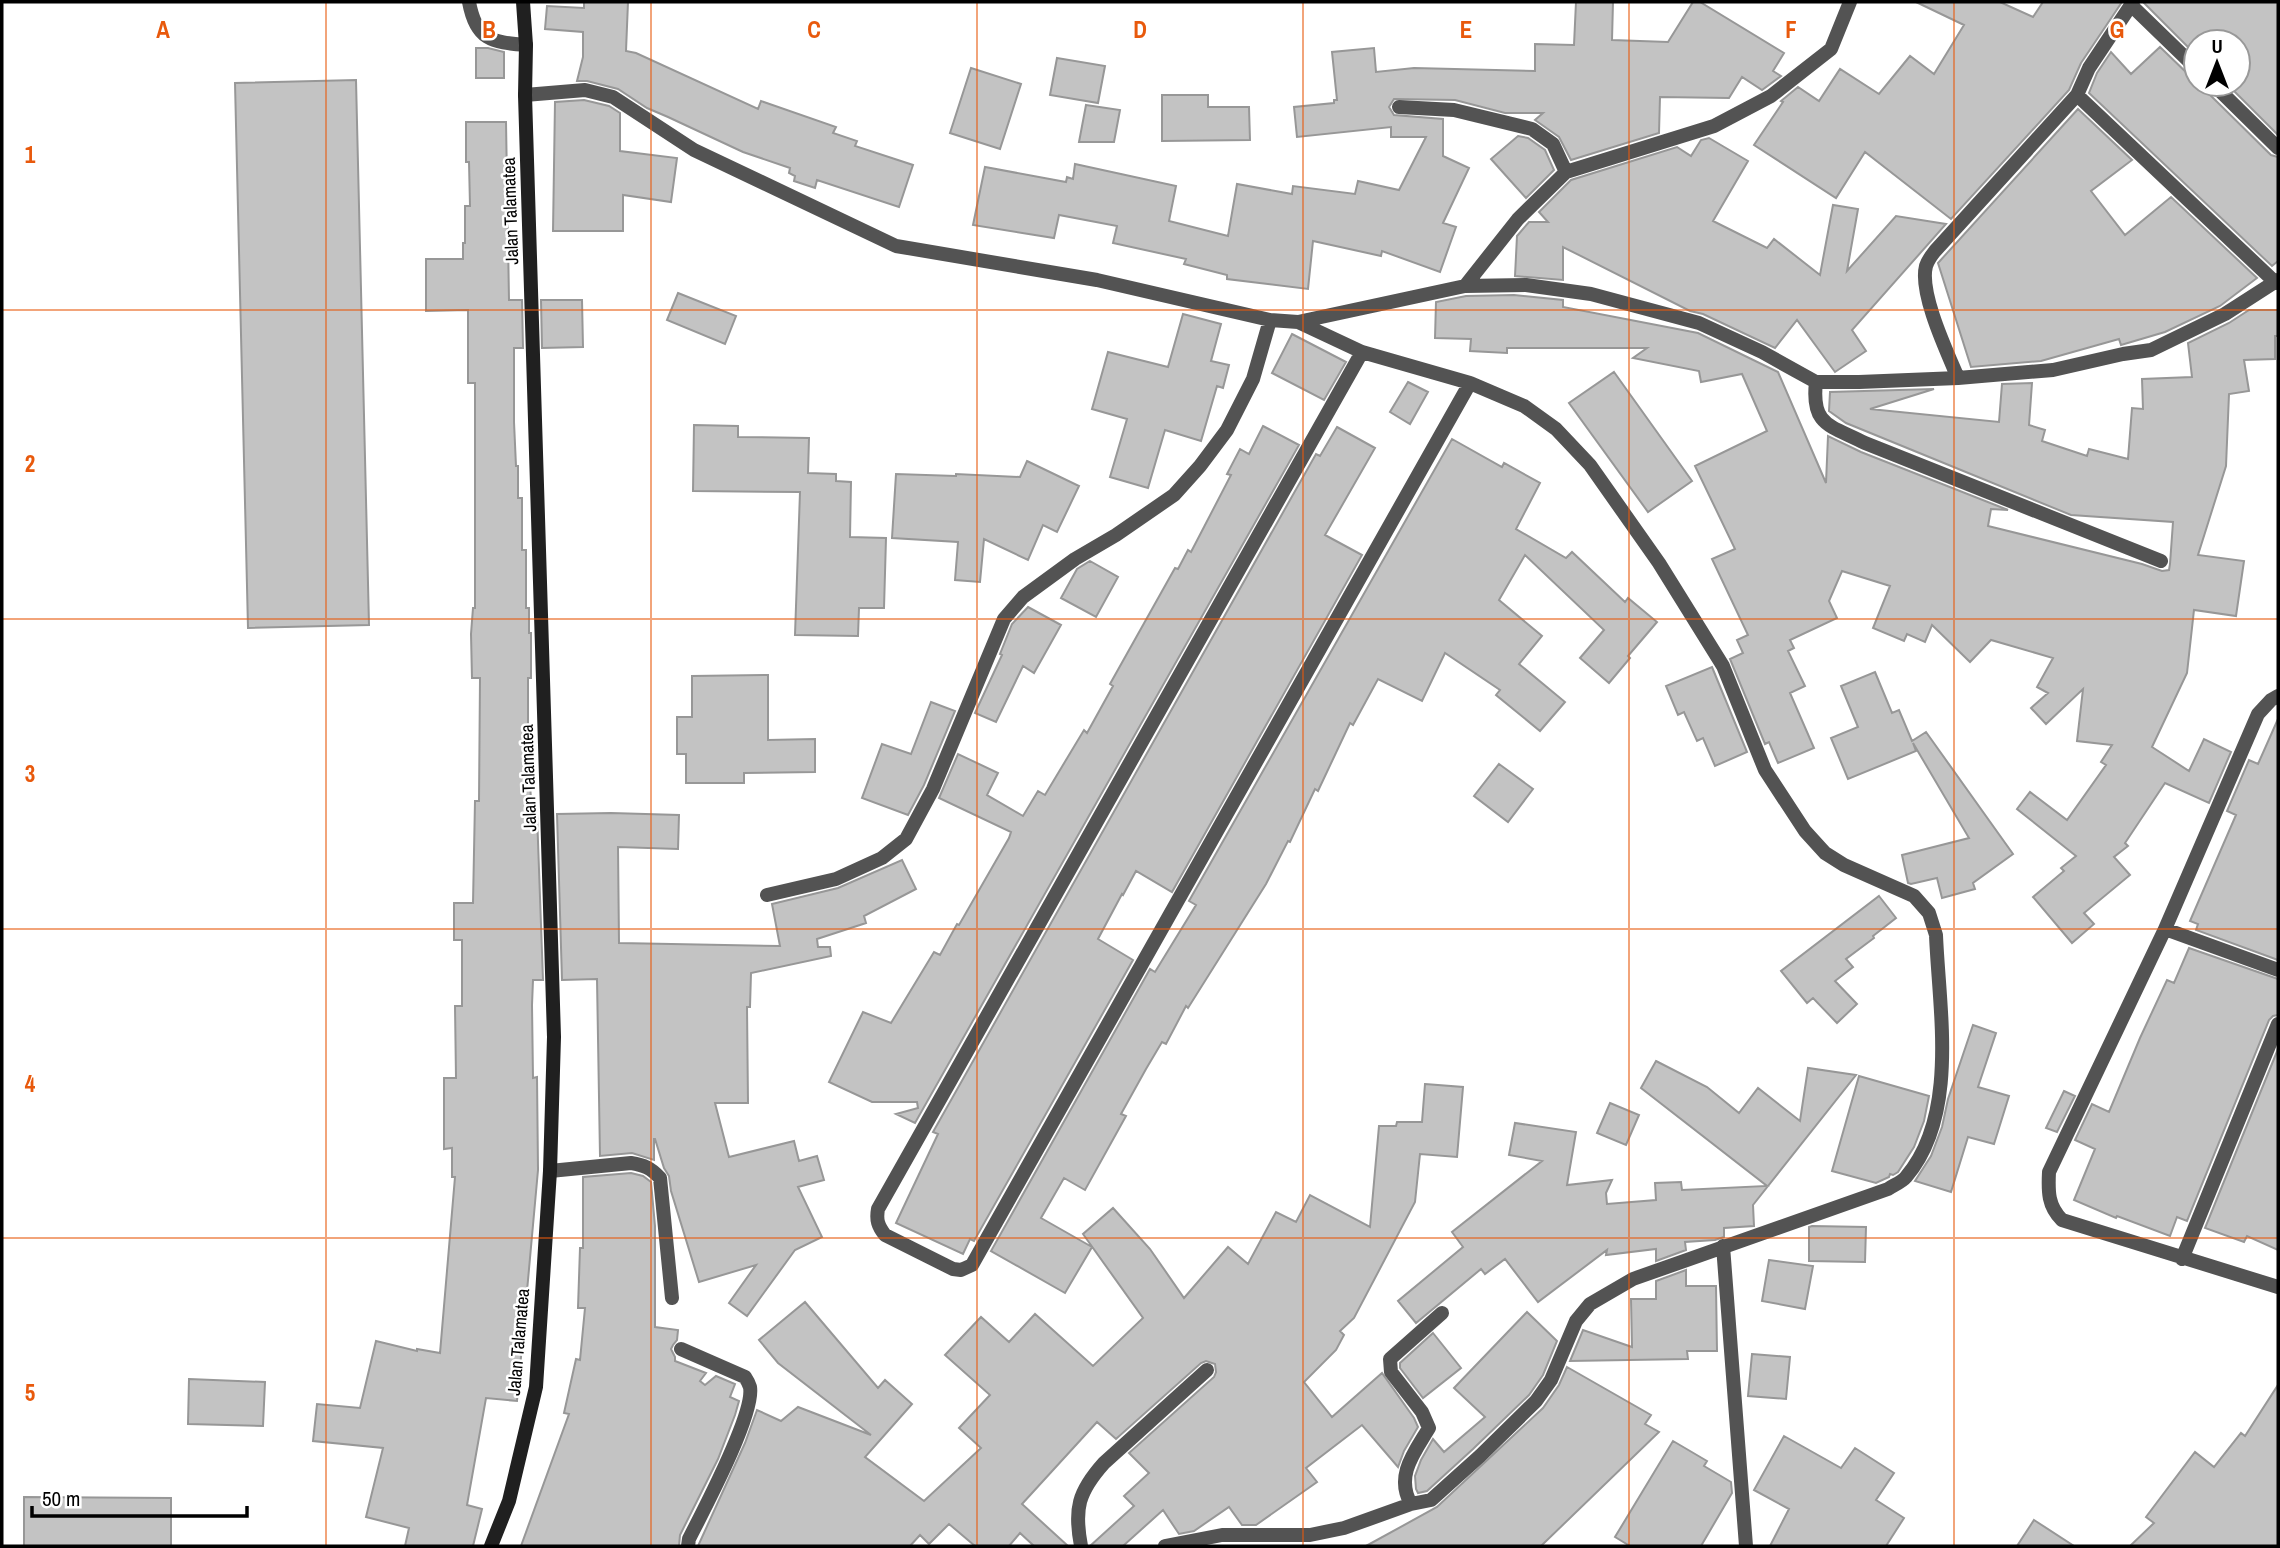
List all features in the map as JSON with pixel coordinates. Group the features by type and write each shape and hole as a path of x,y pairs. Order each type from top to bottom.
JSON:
{"street":[{"path":"469,2 472,18 481,32 495,42 526,45"},
{"name":"Jalan Talamatea","path":"491,1546 509,1501 536,1387 550,1171 554,1037 523,2"},
{"path":"1465,286 1518,219 1566,172 1714,126 1771,96 1831,49 1850,2"},
{"path":"1958,378 1936,326 1926,280 1928,261 2077,95 2089,68 2133,4 2182,54"},
{"path":"525,95 585,90 613,97 694,150 896,246 1097,281 1270,320 1298,322 1465,286 1526,285 1591,294 1699,323 1762,352 1816,382 1958,378 2053,370 2151,350 2225,314 2277,282 2077,95"},
{"path":"2227,98 2278,148"},
{"path":"1399,107 1454,110 1532,130 1553,144 1566,172"},
{"path":"767,895 836,879 883,858 906,839 933,789 1004,619 1023,597 1075,559 1116,535 1174,495 1227,430 1253,379 1270,320"},
{"path":"1165,1546 1222,1535 1310,1535 1343,1528 1430,1500 1536,1401 1551,1380 1576,1321 1590,1304 1633,1279 1723,1245 1888,1189 1905,1178 1921,1153 1934,1123 1943,1074 1936,935 1929,913 1914,896 1844,865 1825,853 1805,831 1765,770 1723,666 1659,563 1590,465 1556,429 1524,406 1470,383 1362,352 1298,322"},
{"path":"1362,352 878,1209 876,1219 885,1235 953,1269 961,1270 972,1265 1470,383"},
{"path":"1816,382 1814,401 1819,416 1865,443 2161,561"},
{"path":"2278,696 2270,700 2258,714 2165,929 2049,1172 2048,1187 2054,1211 2062,1220 2278,1287"},
{"path":"2165,929 2278,970"},
{"path":"2182,1259 2278,1024"},
{"path":"550,1171 631,1163 653,1170 660,1178 672,1298"},
{"path":"1723,1245 1746,1546"},
{"path":"1411,1504 1404,1491 1406,1474 1409,1462 1429,1428 1422,1412 1391,1372 1390,1359 1443,1313"},
{"path":"681,1349 745,1377 750,1388 747,1412 735,1443 688,1546"},
{"path":"1081,1546 1076,1522 1079,1500 1089,1480 1104,1463 1207,1370"}],"building":[{"path":"584,2 628,2 626,51 636,53 758,109 761,101 836,127 833,133 857,141 855,146 913,165 899,207 817,180 815,188 794,181 795,176 789,173 790,168 743,152 647,108 618,89 577,81 583,57 583,32 545,29 547,6 584,8"},
{"path":"1576,2 1613,2 1612,40 1668,42 1693,2 1700,2 1784,53 1773,71 1781,76 1762,90 1742,77 1729,98 1660,97 1659,133 1571,160 1559,137 1535,120 1543,113 1505,113 1455,100 1394,99 1389,107 1394,115 1443,119 1443,156 1469,168 1443,223 1456,227 1440,272 1382,251 1381,256 1313,241 1308,289 1227,279 1227,275 1184,264 1186,259 1113,243 1117,226 1059,215 1054,238 973,225 985,167 1066,182 1067,177 1073,179 1075,164 1176,186 1169,221 1228,236 1237,184 1292,194 1293,186 1355,194 1358,181 1399,190 1426,137 1391,137 1391,127 1297,137 1294,107 1334,103 1334,100 1337,100 1332,52 1374,48 1376,72 1414,68 1535,71 1535,44 1574,45"},
{"path":"1916,2 2000,2 2033,17 2043,2 2122,2 2081,63 2069,90 1951,219 1865,152 1836,198 1754,145 1783,102 1781,101 1798,87 1819,101 1840,69 1879,94 1910,56 1934,74 1964,25"},
{"path":"2143,2 2278,2 2278,135 2241,98 2252,98 2252,28 2182,28 2182,41"},
{"path":"2160,47 2182,68 2182,98 2213,98 2271,155 2278,157 2278,261 2272,266 2089,93 2097,73 2111,52 2131,74"},
{"path":"476,48 504,52 504,78 476,78"},
{"path":"1057,58 1105,66 1098,103 1050,95"},
{"path":"971,68 1021,84 1000,149 950,133"},
{"path":"356,80 369,625 248,628 235,83"},
{"path":"1162,95 1208,95 1208,107 1249,107 1250,140 1162,141"},
{"path":"584,100 609,106 620,113 620,151 677,158 671,202 623,195 623,231 553,231 555,102"},
{"path":"1086,105 1120,110 1114,142 1079,142"},
{"path":"2078,109 2132,160 2091,191 2125,235 2171,197 2257,278 2220,306 2165,332 2121,345 2119,339 2041,361 1971,367 1938,263"},
{"path":"466,122 506,122 509,300 522,300 523,348 514,348 514,422 518,498 522,498 522,550 526,550 526,608 529,608 531,633 531,678 528,678 526,724 527,769 532,814 537,814 543,980 533,980 532,1005 533,1078 537,1077 538,1170 517,1401 486,1398 467,1505 482,1509 473,1546 405,1546 409,1528 366,1517 383,1448 313,1441 317,1404 360,1408 376,1341 417,1351 440,1353 455,1177 452,1177 452,1148 444,1149 444,1078 456,1078 455,1006 462,1006 462,940 454,940 454,903 473,903 475,801 479,801 480,678 472,678 471,634 475,608 475,383 468,383 468,310 426,311 426,259 463,259 465,206 470,206"},
{"path":"1518,136 1528,138 1545,150 1554,170 1526,198 1491,159"},
{"path":"1709,138 1748,161 1713,221 1767,248 1774,239 1820,275 1833,205 1858,209 1847,271 1896,216 1946,224 1852,330 1866,351 1835,372 1797,320 1775,348 1703,314 1690,311 1563,247 1563,280 1515,276 1517,236 1529,222 1548,222 1539,212 1571,180 1677,147 1691,156 1701,140"},
{"path":"678,293 736,316 725,344 667,320"},
{"path":"1514,295 1563,300 1563,307 1698,333 1778,372 1826,483 1828,436 1861,452 2008,510 1991,509 1988,526 2162,571 2169,570 2173,522 2071,515 1846,423 1829,411 1830,392 1934,389 1870,409 1999,422 2002,384 2032,383 2029,425 2045,430 2042,441 2087,456 2089,449 2128,459 2132,408 2143,409 2142,379 2192,377 2188,343 2249,310 2278,310 2275,359 2244,360 2249,391 2229,394 2226,466 2198,555 2244,561 2236,616 2194,610 2187,673 2152,747 2189,771 2204,739 2231,752 2209,803 2165,783 2125,843 2128,846 2114,857 2130,875 2084,913 2094,924 2072,943 2033,897 2064,871 2061,868 2076,856 2017,809 2030,792 2067,820 2106,765 2101,762 2112,745 2077,741 2083,689 2046,724 2031,708 2048,693 2037,687 2053,658 1991,640 1970,662 1932,625 1925,642 1907,634 1904,641 1873,628 1890,586 1842,571 1829,601 1837,618 1790,640 1794,648 1788,651 1805,686 1790,693 1814,748 1778,763 1769,742 1765,744 1730,659 1743,653 1737,640 1748,635 1712,559 1735,549 1695,466 1767,431 1742,374 1701,382 1699,371 1633,358 1647,348 1507,348 1507,353 1470,351 1471,339 1435,338 1436,302 1466,296"},
{"path":"541,300 582,300 583,347 542,348"},
{"path":"1183,314 1221,324 1211,361 1229,365 1223,388 1217,386 1201,441 1165,430 1148,488 1110,477 1127,419 1092,409 1108,352 1168,367"},
{"path":"1292,334 1346,362 1324,400 1272,373"},
{"path":"1614,372 1692,481 1648,512 1569,403"},
{"path":"1408,382 1428,392 1410,424 1390,412"},
{"path":"694,425 738,426 738,437 809,438 808,473 836,474 836,481 851,482 850,537 886,538 884,608 859,608 858,636 795,635 800,492 693,491"},
{"path":"1263,426 1299,445 915,1123 896,1114 918,1108 917,1102 872,1102 829,1082 863,1012 891,1023 934,952 940,955 1009,838 1011,832 939,798 958,754 998,773 987,795 1023,816 1038,791 1045,795 1084,730 1087,733 1113,686 1110,684 1175,568 1178,569 1188,550 1191,552 1231,475 1227,474 1240,449 1249,454"},
{"path":"1337,427 1375,448 1325,535 1362,555 1172,892 1136,871 1122,894 1098,939 1133,960 974,1241 970,1239 963,1254 896,1223 938,1134 933,1132 1316,454 1320,456"},
{"path":"1452,439 1502,467 1504,463 1540,483 1516,529 1566,558 1572,552 1625,602 1628,598 1657,622 1609,683 1580,658 1604,630 1525,555 1499,600 1542,636 1519,664 1565,702 1540,731 1496,695 1500,690 1445,653 1422,701 1378,679 1353,725 1350,723 1318,791 1315,789 1266,884 1188,1008 1186,1006 1166,1044 1162,1042 1146,1069 1121,1114 1126,1116 1085,1190 1064,1178 1041,1218 1092,1247 1065,1293 991,1251 1150,969 1155,972 1196,905 1189,901"},
{"path":"1027,461 1079,486 1057,532 1043,525 1028,560 984,539 980,582 955,580 958,542 892,538 896,474 1020,477"},
{"path":"1090,561 1118,577 1096,617 1061,598 1077,569"},
{"path":"1028,607 1061,625 1034,673 1023,666 996,722 975,713 1002,655 1000,654 1012,624"},
{"path":"1712,667 1747,752 1715,766 1703,738 1697,741 1684,712 1678,715 1666,686"},
{"path":"1875,672 1892,713 1899,710 1912,741 1926,732 2013,854 1973,883 1975,889 1942,898 1937,878 1908,883 1902,855 1969,838 1913,743 1916,751 1848,779 1831,738 1858,727 1841,686"},
{"path":"768,675 768,740 815,739 815,772 744,773 744,783 686,783 686,754 677,754 677,717 692,717 692,676"},
{"path":"931,702 955,711 924,785 908,815 862,798 882,744 911,754"},
{"path":"2278,719 2278,960 2196,930 2198,924 2190,921 2236,815 2227,811 2249,760 2258,764"},
{"path":"1499,764 1533,789 1508,822 1474,796"},
{"path":"557,814 679,815 678,849 618,847 619,943 780,946 772,904 838,888 902,860 916,889 864,916 866,923 817,939 818,947 830,947 831,956 751,973 750,1007 747,1007 748,1103 715,1103 729,1157 794,1141 799,1161 817,1156 824,1180 798,1187 822,1237 795,1250 747,1316 729,1303 756,1265 699,1282 671,1191 669,1176 655,1139 654,1160 632,1153 600,1156 597,979 562,980"},
{"path":"1879,896 1896,918 1846,959 1853,967 1835,981 1857,1004 1837,1023 1813,998 1807,1003 1781,971"},
{"path":"2189,948 2278,979 2278,1015 2269,1020 2187,1221 2177,1217 2170,1236 2117,1216 2116,1218 2074,1200 2095,1149 2075,1140 2092,1104 2109,1112 2167,980 2174,983"},
{"path":"1973,1025 1996,1033 1978,1087 2009,1096 1994,1144 1968,1137 1951,1192 1915,1181 1931,1156 1942,1127 1948,1099"},
{"path":"2278,1049 2278,1250 2247,1236 2244,1242 2205,1228"},
{"path":"1656,1061 1707,1087 1739,1113 1758,1088 1800,1121 1808,1068 1856,1075 1753,1205 1754,1226 1724,1228 1724,1237 1685,1242 1686,1250 1656,1261 1656,1249 1606,1255 1607,1250 1538,1302 1505,1259 1485,1274 1481,1269 1416,1323 1398,1301 1463,1247 1452,1232 1542,1161 1509,1155 1515,1123 1576,1132 1567,1185 1612,1180 1606,1193 1607,1204 1656,1200 1655,1183 1681,1182 1682,1190 1767,1186 1641,1088"},
{"path":"1859,1076 1929,1096 1924,1121 1914,1147 1898,1172 1876,1183 1832,1171"},
{"path":"1425,1084 1463,1087 1457,1157 1420,1154 1415,1202 1354,1318 1340,1331 1344,1335 1336,1350 1304,1382 1332,1417 1382,1373 1418,1427 1398,1467 1362,1425 1306,1468 1317,1482 1256,1525 1242,1525 1229,1507 1194,1531 1179,1534 1163,1510 1123,1546 1090,1546 1134,1506 1124,1496 1149,1473 1129,1453 1214,1377 1215,1364 1206,1361 1116,1439 1097,1422 1022,1504 1068,1546 1034,1546 1020,1533 1009,1546 975,1546 949,1524 929,1544 920,1535 910,1546 698,1546 745,1443 757,1410 781,1421 798,1407 871,1435 778,1363 759,1340 805,1302 878,1388 885,1380 912,1404 865,1457 924,1501 981,1448 959,1428 990,1395 945,1355 981,1317 1009,1342 1035,1314 1093,1366 1143,1318 1083,1234 1113,1208 1150,1249 1184,1298 1228,1247 1248,1264 1276,1212 1296,1222 1310,1195 1370,1227 1379,1126 1396,1126 1397,1122 1422,1122"},
{"path":"2064,1091 2075,1096 2057,1132 2046,1128"},
{"path":"1610,1103 1639,1115 1626,1145 1597,1133"},
{"path":"631,1173 643,1176 651,1182 655,1226 655,1327 678,1330 677,1340 671,1349 675,1361 706,1373 700,1381 705,1385 716,1376 735,1384 730,1397 739,1401 735,1415 718,1459 680,1535 679,1546 521,1546 569,1414 564,1413 576,1359 580,1360 585,1308 578,1308 580,1248 583,1248 583,1177"},
{"path":"1809,1227 1866,1227 1865,1262 1809,1261"},
{"path":"1769,1260 1813,1266 1805,1309 1762,1301"},
{"path":"1686,1270 1686,1286 1716,1286 1717,1351 1687,1351 1688,1359 1570,1361 1583,1330 1632,1347 1631,1299 1656,1299 1656,1281"},
{"path":"1527,1312 1557,1341 1543,1375 1529,1395 1473,1449 1427,1491 1418,1493 1415,1476 1433,1439 1444,1452 1485,1417 1454,1388"},
{"path":"1433,1333 1461,1368 1423,1398 1400,1368 1400,1363"},
{"path":"1752,1354 1790,1357 1786,1399 1748,1396"},
{"path":"1567,1367 1651,1415 1645,1424 1659,1432 1541,1546 1366,1546 1437,1507 1543,1408 1559,1385"},
{"path":"189,1379 265,1382 263,1426 188,1424"},
{"path":"2278,1385 2278,1546 2130,1546 2154,1523 2146,1517 2195,1452 2214,1467 2241,1433 2245,1436"},
{"path":"1784,1436 1841,1468 1855,1448 1894,1473 1876,1500 1904,1518 1886,1546 1770,1546 1789,1509 1754,1490"},
{"path":"1673,1441 1707,1461 1704,1466 1731,1482 1732,1493 1701,1546 1630,1546 1615,1537"},
{"path":"24,1497 171,1498 171,1546 24,1546"},
{"path":"2034,1520 2074,1546 2017,1546"}]}
